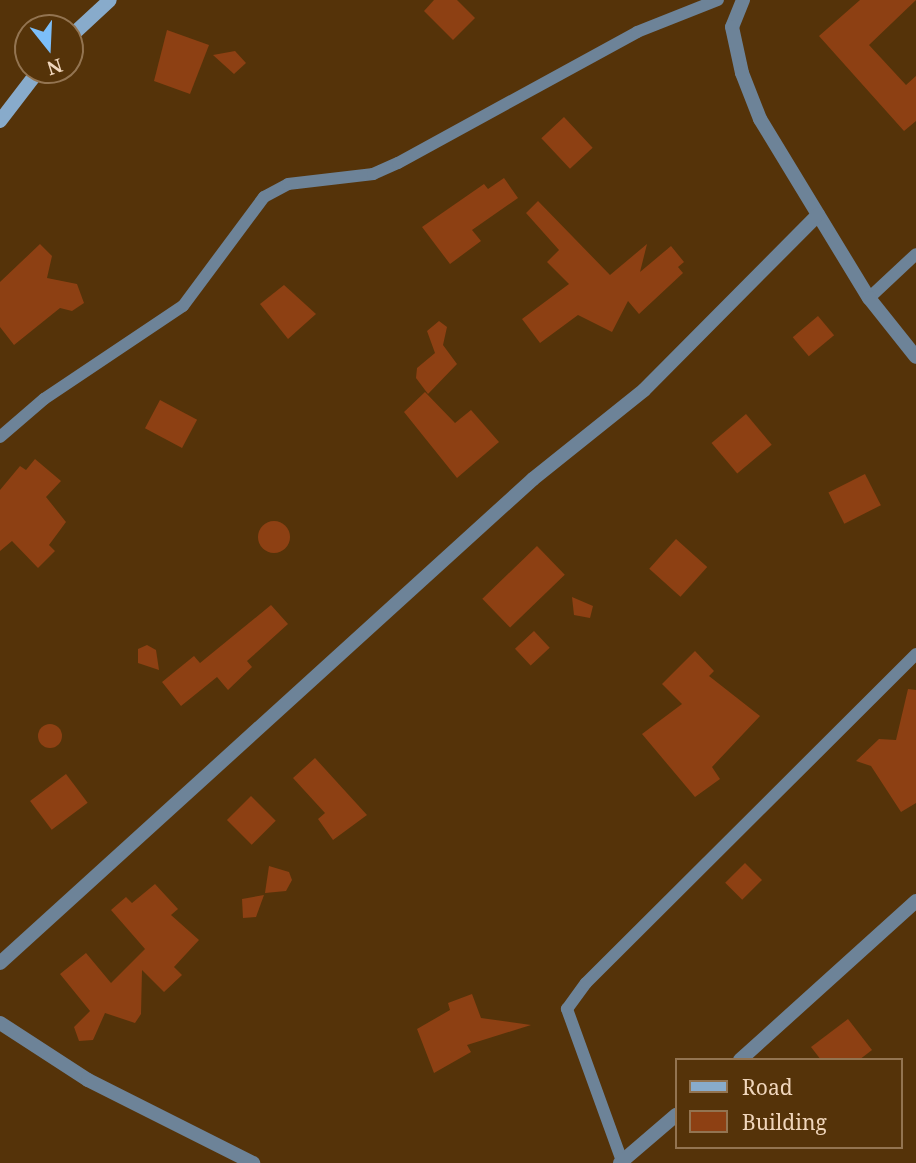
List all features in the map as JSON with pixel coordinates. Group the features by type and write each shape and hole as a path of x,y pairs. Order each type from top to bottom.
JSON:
{"main road":[{"path":"84,24 110,0"},
{"path":"0,121 28,84"}],"street":[{"path":"743,0 732,27 742,73 761,119 869,298 916,357"},
{"path":"0,963 533,479 643,390 818,215"},
{"path":"742,1058 916,901"},
{"path":"0,1023 88,1080 253,1163"},
{"path":"621,1162 674,1117"}],"lane":[{"path":"0,436 44,399 183,306 264,197 288,184 373,173 398,163 625,39 718,0"},
{"path":"869,298 916,254"},
{"path":"621,1162 567,1009 586,983 916,654"}],"building":[{"path":"434,0 457,0 475,18 453,40 424,11"},
{"path":"860,0 916,0 869,45 906,85 916,76 916,121 904,131 819,36"},
{"path":"167,30 209,45 190,94 154,81"},
{"path":"235,51 246,63 234,74 213,55"},
{"path":"564,117 593,148 570,169 541,138"},
{"path":"504,178 518,198 472,230 481,241 450,264 422,227 484,184 488,189"},
{"path":"538,201 610,275 647,244 640,272 671,246 684,262 678,267 683,273 639,314 628,301 612,332 578,315 540,343 522,319 569,284 547,262 559,250 526,213"},
{"path":"40,244 52,256 47,278 77,284 84,303 72,311 60,308 14,345 0,327 0,282"},
{"path":"284,285 316,314 288,339 260,304"},
{"path":"818,316 834,335 809,356 793,337"},
{"path":"439,321 447,327 443,345 457,364 428,394 416,378 417,368 435,353 427,331"},
{"path":"425,392 455,423 471,410 499,442 457,478 404,412"},
{"path":"160,400 197,420 182,448 145,428"},
{"path":"746,414 772,445 737,474 712,443"},
{"path":"35,459 61,481 46,497 66,522 49,545 55,551 38,568 12,541 0,551 0,490 20,466 26,470"},
{"path":"865,474 881,505 844,524 828,493"},
{"path":"274,521 285,526 290,537 285,548 274,553 263,548 258,537 263,526"},
{"path":"676,539 707,567 680,597 649,569"},
{"path":"537,546 565,575 510,628 482,599"},
{"path":"572,597 593,606 590,618 574,615"},
{"path":"271,605 288,624 247,661 252,667 228,690 217,677 181,706 162,682 194,656 200,663"},
{"path":"534,631 550,648 531,666 515,649"},
{"path":"147,645 156,650 159,670 138,663 138,649"},
{"path":"695,651 714,671 709,676 760,716 712,767 720,779 695,797 642,734 682,704 662,684"},
{"path":"908,689 916,690 916,803 901,812 871,766 856,761 879,739 896,740"},
{"path":"50,724 59,727 62,736 59,745 50,748 41,745 38,736 41,727"},
{"path":"315,758 367,815 333,840 318,819 325,813 293,778"},
{"path":"66,774 88,803 52,830 30,801"},
{"path":"251,796 276,821 252,845 227,820"},
{"path":"745,863 762,880 742,900 725,883"},
{"path":"269,866 289,872 292,880 286,891 265,893"},
{"path":"155,884 178,909 171,915 199,940 174,967 182,975 164,992 142,970 141,1014 135,1023 105,1013 93,1040 79,1041 74,1027 90,1011 60,974 86,953 111,983 145,949 111,910 126,897 132,903"},
{"path":"264,895 256,917 243,918 242,899"},
{"path":"472,994 481,1018 531,1025 467,1045 471,1052 434,1073 417,1029 450,1010 448,1003"},
{"path":"848,1019 872,1050 862,1058 819,1058 811,1047"}]}
